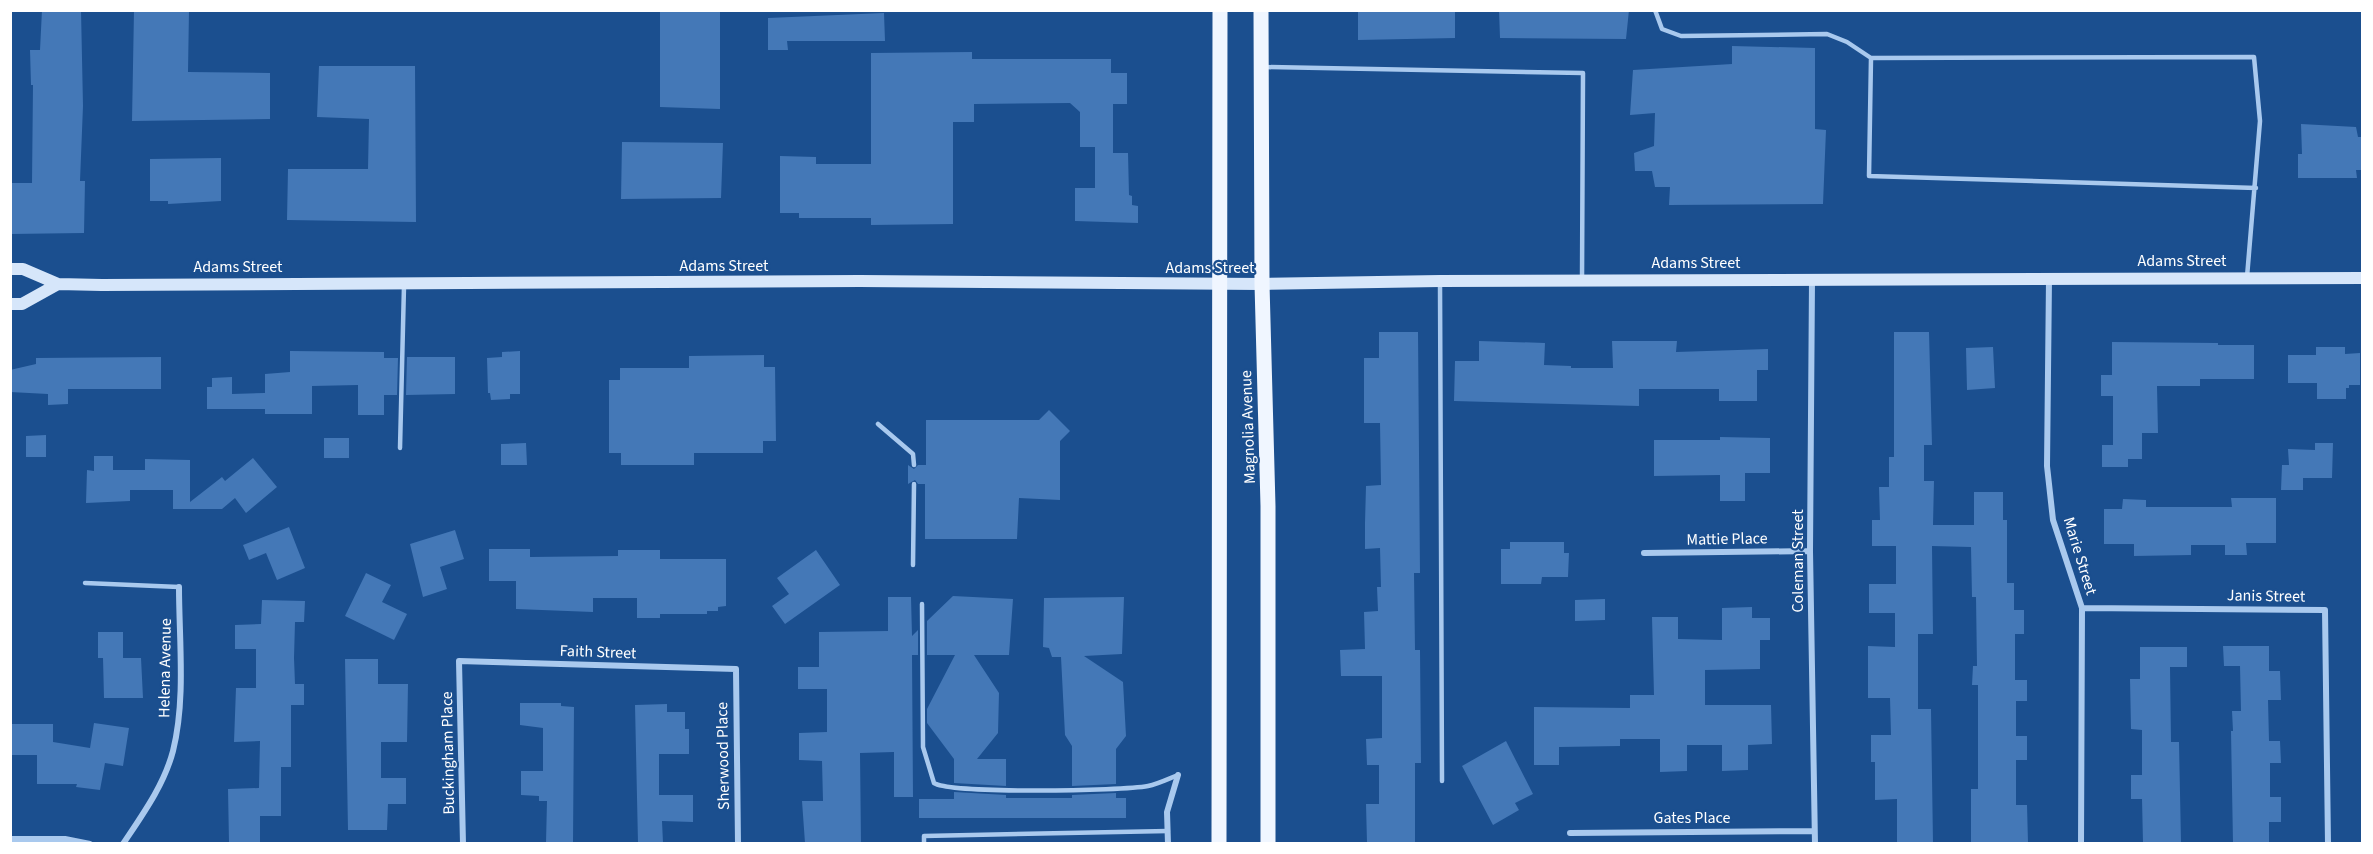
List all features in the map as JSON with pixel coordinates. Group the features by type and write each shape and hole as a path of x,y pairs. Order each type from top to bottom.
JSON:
{"main road":[{"name":"Magnolia Avenue","path":"1219,843 1220,10"},
{"name":"Magnolia Avenue","path":"1261,10 1262,284 1268,506 1268,843"},
{"name":"Adams Street","path":"10,269 23,269 58,284 871,281 1262,284 1440,280 2362,278"},
{"name":"Adams Street","path":"10,304 22,304 58,284"}],"street":[{"name":"Marie Street","path":"2049,277 2048,466 2053,520 2082,608 2081,843"},
{"name":"Coleman Street","path":"1812,279 1810,550 1815,843"},
{"name":"Mattie Place","path":"1644,554 1810,550"},
{"name":"Helena Avenue","path":"123,843 155,795 172,752 179,717 179,586"},
{"name":"Janis Street","path":"2082,608 2325,610 2328,843"},
{"name":"Faith Street","path":"459,661 735,669"},
{"name":"Buckingham Place","path":"459,661 463,843"},
{"name":"Sherwood Place","path":"735,669 738,843"},
{"path":"1168,843 1167,812 1178,775"},
{"name":"Gates Place","path":"1570,833 1814,831"},
{"path":"10,839 65,839 90,843"}],"lane":[{"path":"1655,10 1662,29 1681,36 1827,34 1847,42 1871,58 2254,57 2260,121 2247,277"},
{"path":"1871,58 1869,176 2256,188"},
{"path":"1261,67 1583,73 1582,280"},
{"path":"1440,280 1442,781"},
{"path":"400,448 404,283"},
{"path":"878,424 913,454 914,465"},
{"path":"913,565 914,484"},
{"path":"85,583 179,586"},
{"path":"922,604 923,747 934,783 949,789 975,791 1119,789 1148,786 1178,775"},
{"path":"924,843 924,836 1168,831"}],"building":[{"path":"42,10 81,10 83,106 80,181 85,181 84,233 10,234 10,183 32,183 33,85 31,85 30,50 40,50"},
{"path":"134,10 189,10 188,72 270,73 270,119 132,121"},
{"path":"660,10 720,10 720,109 660,107"},
{"path":"1358,10 1455,10 1455,38 1358,40"},
{"path":"1499,10 1629,10 1626,39 1500,38"},
{"path":"884,13 885,41 787,41 788,50 768,50 768,18"},
{"path":"1732,46 1815,48 1815,129 1826,130 1823,204 1669,205 1670,187 1655,187 1652,171 1635,171 1634,153 1654,146 1655,113 1630,115 1633,70 1732,64"},
{"path":"972,52 972,59 1111,59 1111,73 1127,73 1127,104 1113,104 1113,153 1128,153 1129,195 1132,196 1132,205 1138,206 1138,223 1075,221 1075,188 1095,188 1095,147 1080,147 1080,112 1070,103 974,104 974,122 953,122 953,224 871,225 871,218 799,218 799,213 780,213 780,156 816,157 816,164 871,164 871,53"},
{"path":"319,66 415,66 416,222 287,220 288,169 368,169 369,119 317,117"},
{"path":"2301,124 2356,127 2358,137 2362,137 2362,170 2356,170 2357,178 2298,178 2298,154 2302,154"},
{"path":"622,142 723,143 721,198 621,199"},
{"path":"221,158 221,201 168,204 168,201 150,201 150,159"},
{"path":"1379,332 1418,332 1420,573 1414,573 1415,650 1420,650 1421,763 1415,763 1415,843 1367,843 1366,804 1379,804 1379,765 1367,765 1366,739 1382,738 1382,676 1341,676 1340,650 1365,649 1364,612 1378,611 1377,587 1381,587 1380,548 1365,549 1366,486 1381,485 1380,423 1364,423 1364,358 1379,358"},
{"path":"1894,332 1929,332 1932,445 1924,445 1924,481 1934,481 1933,525 1974,525 1974,492 2003,492 2003,520 2007,520 2007,583 2014,583 2014,610 2024,610 2024,634 2015,634 2015,680 2027,680 2027,701 2016,701 2016,736 2027,736 2027,760 2016,760 2016,805 2027,805 2028,843 1971,843 1971,789 1978,789 1978,685 1972,685 1973,666 1977,666 1976,597 1972,597 1971,547 1932,546 1933,634 1918,634 1918,709 1931,709 1933,843 1897,843 1897,799 1875,800 1875,762 1871,762 1871,735 1891,735 1890,698 1868,698 1868,646 1895,647 1895,613 1869,613 1869,584 1896,584 1896,546 1872,546 1872,520 1880,520 1879,487 1889,487 1889,457 1894,457"},
{"path":"1479,341 1545,343 1544,365 1571,366 1571,368 1613,368 1612,341 1677,341 1676,352 1768,349 1768,370 1757,370 1757,401 1719,401 1719,389 1639,389 1639,406 1454,401 1455,361 1479,361"},
{"path":"2112,342 2254,345 2254,379 2200,379 2200,386 2157,386 2158,433 2142,433 2142,459 2128,459 2128,467 2102,467 2102,445 2113,445 2113,396 2101,396 2101,375 2112,375"},
{"path":"1993,347 1995,388 1967,390 1966,348"},
{"path":"2316,347 2345,347 2345,354 2360,353 2360,385 2349,385 2349,388 2346,388 2346,399 2317,399 2317,383 2288,383 2288,355 2316,355"},
{"path":"290,351 384,352 384,358 398,358 397,395 384,395 384,415 358,415 358,385 312,386 312,414 265,414 265,409 207,409 207,387 212,387 212,378 232,377 232,394 265,393 265,374 290,372"},
{"path":"520,351 520,394 510,394 510,399 491,400 490,393 488,393 487,358 502,357 502,352"},
{"path":"764,355 764,367 775,367 776,441 763,441 763,453 694,453 694,465 621,465 621,453 609,453 609,380 620,380 620,368 689,368 689,356"},
{"path":"161,357 161,389 68,389 68,404 48,405 48,394 10,392 10,370 36,364 36,358"},
{"path":"407,357 455,357 455,394 406,395"},
{"path":"1049,410 1070,431 1060,441 1060,500 1019,498 1017,539 925,539 925,484 918,484 915,480 908,484 908,465 914,469 918,465 926,465 926,420 1039,420"},
{"path":"46,435 46,457 26,457 26,436"},
{"path":"1720,437 1770,438 1770,473 1745,473 1745,501 1720,501 1720,475 1654,476 1654,440 1720,440"},
{"path":"324,438 349,438 349,458 324,458"},
{"path":"526,443 527,465 501,465 501,444"},
{"path":"2315,443 2333,443 2332,478 2303,478 2303,490 2281,490 2282,465 2289,465 2288,449 2315,450"},
{"path":"94,456 113,456 113,470 145,470 145,459 190,460 190,502 222,477 225,481 253,458 277,487 246,513 235,498 222,509 173,509 173,490 130,490 130,501 86,503 87,470 94,471"},
{"path":"2231,498 2276,498 2276,543 2246,543 2247,555 2225,555 2225,545 2191,545 2191,555 2134,556 2134,544 2104,544 2104,509 2122,509 2123,499 2146,500 2146,507 2232,507"},
{"path":"289,527 305,568 277,580 266,553 249,560 243,545"},
{"path":"455,530 464,559 440,567 447,589 423,597 410,544"},
{"path":"1510,542 1564,542 1564,553 1569,553 1568,577 1542,577 1541,584 1501,584 1501,549 1510,549"},
{"path":"489,549 530,549 530,557 618,556 618,550 660,550 660,559 726,559 726,606 718,607 718,611 707,611 707,614 660,614 660,618 637,618 637,598 593,598 593,612 516,609 516,581 489,581"},
{"path":"816,550 840,585 785,624 772,606 789,594 777,578"},
{"path":"366,573 391,585 382,602 407,614 394,640 345,616"},
{"path":"953,596 1013,599 1009,655 974,655 999,693 998,733 977,759 1006,759 1006,786 954,783 954,759 927,723 927,709 955,655 927,655 927,621"},
{"path":"888,597 911,597 912,636 918,630 918,655 912,655 913,797 894,797 894,752 860,753 861,843 805,843 802,801 823,801 822,761 799,760 799,733 827,732 827,689 798,689 798,667 819,667 819,632 888,631"},
{"path":"1124,597 1122,654 1084,656 1123,682 1126,736 1116,749 1116,784 1072,786 1072,746 1065,735 1061,657 1052,657 1049,648 1043,647 1044,598"},
{"path":"1605,599 1605,620 1575,621 1575,600"},
{"path":"262,600 305,601 304,622 295,622 294,658 295,684 304,684 304,705 291,705 291,767 281,767 281,816 260,816 260,843 229,843 228,789 259,788 260,741 234,742 236,688 256,688 256,649 235,649 235,625 261,624"},
{"path":"1752,607 1752,618 1770,618 1770,640 1760,640 1760,669 1705,670 1705,705 1771,705 1772,744 1748,745 1748,770 1722,771 1722,745 1687,745 1687,771 1660,772 1660,739 1620,739 1620,746 1559,747 1559,765 1534,765 1534,707 1630,708 1630,695 1654,695 1652,617 1678,617 1678,639 1722,640 1722,608"},
{"path":"98,632 123,632 123,658 141,658 143,698 104,698 103,658 98,658"},
{"path":"2223,646 2269,646 2269,671 2280,671 2281,700 2268,700 2269,741 2280,741 2281,763 2270,763 2270,797 2281,797 2281,822 2269,822 2269,843 2233,843 2231,731 2233,731 2232,711 2241,711 2240,666 2224,666"},
{"path":"2140,647 2187,647 2187,667 2170,667 2171,742 2179,742 2181,843 2143,843 2142,799 2131,799 2131,775 2142,775 2142,730 2131,729 2130,679 2140,679"},
{"path":"345,659 378,659 378,684 408,684 407,742 381,742 381,778 406,778 406,804 388,804 387,830 348,830"},
{"path":"520,703 561,703 561,706 574,707 573,843 546,843 547,801 539,801 539,796 521,795 521,771 543,771 543,728 520,725"},
{"path":"667,704 667,712 685,712 685,729 689,729 689,754 659,754 659,795 693,795 693,822 662,821 663,843 638,843 635,705"},
{"path":"94,723 129,728 123,766 105,763 100,790 76,787 77,784 37,784 37,755 10,755 10,724 53,724 53,742 90,748"},
{"path":"1506,741 1533,794 1515,803 1519,810 1493,825 1462,766"},
{"path":"954,792 1006,795 1006,798 1072,798 1072,795 1116,793 1116,798 1126,798 1126,818 919,818 919,799 954,799"}]}
